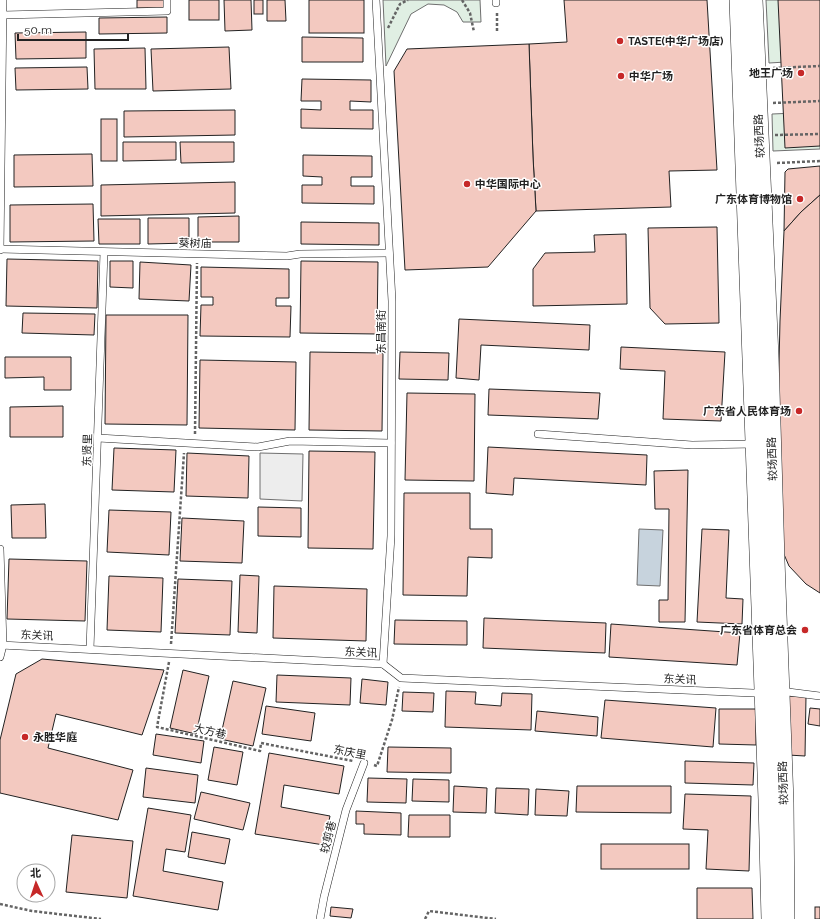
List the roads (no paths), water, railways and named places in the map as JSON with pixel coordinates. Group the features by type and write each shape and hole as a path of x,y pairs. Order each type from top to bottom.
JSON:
{"street":[{"name":"较场西路","path":"739,0 755,444 772,693 784,802 785,919"},
{"name":"较场西路","path":"753,0 769,358 772,693 768,800 771,919"}],"lane":[{"path":"0,250 3,0"},
{"path":"4,15 167,11 167,0"},
{"name":"东昌南街","path":"376,0 392,300 391,536 383,664"},
{"name":"葵树庙","path":"0,250 287,256 300,254 389,253"},
{"name":"东贤里","path":"90,649 104,252"},
{"path":"538,434 692,444 755,444"},
{"path":"98,438 258,447 290,441 391,443"},
{"path":"0,549 0,657"},
{"name":"东关讯","path":"1,645 383,664 400,678 745,693 788,692 820,696"},
{"name":"较剪巷","path":"320,919 324,897 346,810 364,763"}],"place":[{"name":"TASTE(中华广场店)","path":"620,41"},
{"name":"地王广场","path":"801,73"},
{"name":"中华广场","path":"621,76"},
{"name":"中华国际中心","path":"467,184"},
{"name":"广东体育博物馆","path":"800,199"},
{"name":"广东省人民体育场","path":"799,411"},
{"name":"广东省体育总会","path":"805,630"},
{"name":"永胜华庭","path":"25,737"}]}
